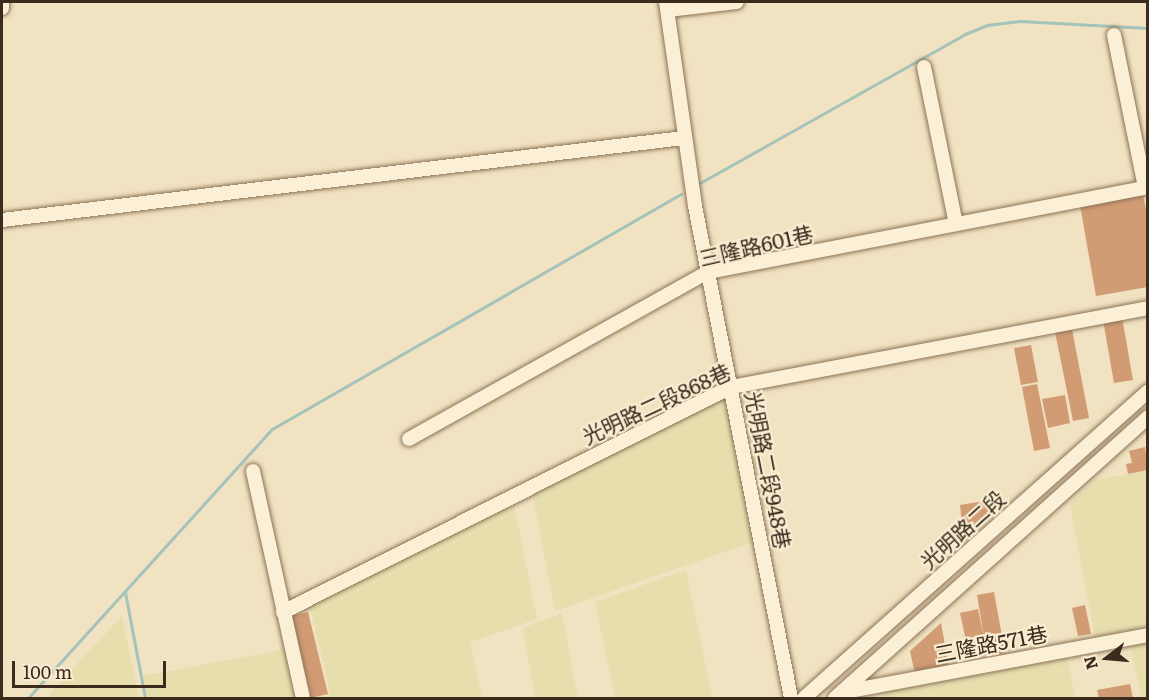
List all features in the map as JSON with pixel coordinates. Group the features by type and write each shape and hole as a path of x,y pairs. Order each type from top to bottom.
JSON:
{"street":[{"path":"2,2 2,8"},
{"path":"667,6 737,2"},
{"name":"光明路二段948巷","path":"667,6 684,138 790,699"},
{"path":"1114,35 1146,187"},
{"path":"924,67 956,225"},
{"path":"2,220 684,138"},
{"name":"三隆路601巷","path":"409,439 708,272 1146,187"},
{"name":"光明路二段868巷","path":"283,612 731,387 1148,308"},
{"name":"光明路二段","path":"804,699 1148,391"},
{"name":"光明路二段","path":"839,696 1148,417"},
{"path":"253,471 303,699"},
{"name":"三隆路571巷","path":"839,696 1148,635"}],"shaded area":[{"path":"727,393 756,541 555,611 532,492"},
{"path":"1147,471 1147,627 1095,637 1070,504 1094,480"},
{"path":"513,499 537,619 470,642 482,698 321,698 330,693 309,602"},
{"path":"686,570 712,698 615,698 595,602"},
{"path":"562,613 578,698 535,698 523,628"},
{"path":"122,616 139,698 50,698 49,694"},
{"path":"1147,639 1147,698 1141,698 1130,643"},
{"path":"287,649 298,698 148,698 143,676"},
{"path":"1067,655 1075,698 884,698 882,689"}],"building":[{"path":"1143,194 1148,220 1148,287 1096,296 1080,205"},
{"path":"1122,317 1133,380 1114,383 1103,320"},
{"path":"1072,329 1089,418 1073,421 1055,332"},
{"path":"1031,345 1038,382 1021,385 1014,348"},
{"path":"1037,384 1050,448 1034,451 1022,387"},
{"path":"1065,395 1070,423 1048,428 1042,399"},
{"path":"1145,447 1148,470 1128,474 1126,464 1132,463 1129,451"},
{"path":"1002,498 1003,504 975,530 963,532 960,505"},
{"path":"994,592 1005,653 988,657 987,652 969,655 960,613 978,609 984,637 977,595"},
{"path":"1085,605 1091,634 1078,636 1072,608"},
{"path":"308,612 328,694 311,698 292,616"},
{"path":"941,623 949,667 915,674 910,651"},
{"path":"1130,684 1133,698 1099,698 1097,690"}],"waterway":[{"path":"698,184 965,34 987,25 1020,21 1148,28"},
{"path":"28,698 272,429 681,194"},
{"path":"125,592 145,698"}]}
